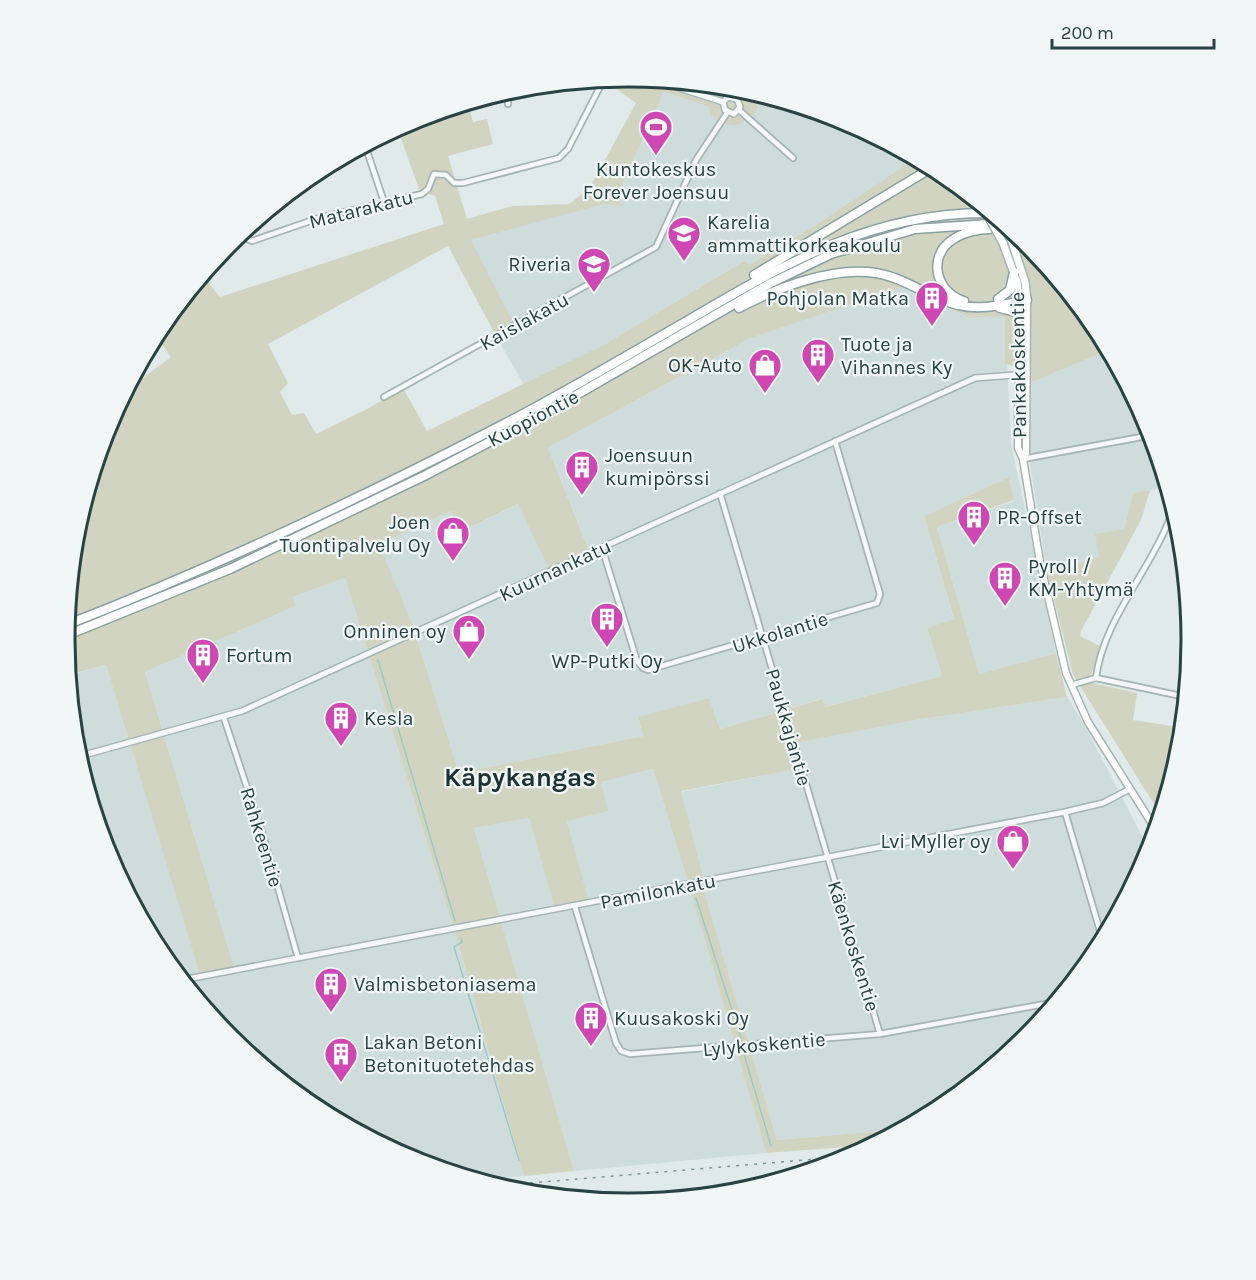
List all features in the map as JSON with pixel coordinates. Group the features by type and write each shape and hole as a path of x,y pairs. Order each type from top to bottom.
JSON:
{"highway":[{"path":"915,178 922,172"},
{"path":"734,293 743,282 923,173"},
{"name":"Kuopiontie","path":"76,620 226,560 515,418 801,257 856,234 914,219 981,214"},
{"name":"Kuopiontie","path":"75,632 230,569 358,509 511,432 805,266 858,244 915,229 992,223"},
{"path":"998,229 966,233 943,247 938,257 938,280 949,295 967,302 1023,298"},
{"path":"998,299 1010,290 1014,272"},
{"path":"705,321 717,320 748,303 803,282 851,273 875,273 903,280 959,306 1004,308 1020,313"},
{"path":"985,306 1023,298"}],"main road":[{"name":"Pankakoskentie","path":"992,223 1003,243 1023,298 1020,313 1017,435 1050,607 1071,685 1088,722 1151,822"},
{"name":"Pankakoskentie","path":"1012,242 1023,298 1027,374 1026,454 1023,459"}],"street":[{"name":"Matarakatu","path":"247,239 252,241 319,218 422,194 428,189 434,174 446,175 454,183 463,183 559,159 568,149 599,88"},
{"path":"687,91 723,102"},
{"path":"728,97 737,99 740,104 739,110 734,114 727,112 723,102 728,97"},
{"path":"739,110 793,158"},
{"name":"Kaislakatu","path":"384,397 656,247 696,160 727,112"},
{"path":"368,152 384,202"},
{"name":"Kuurnankatu","path":"87,754 224,718 975,378 1027,374"},
{"path":"1023,459 1142,437"},
{"name":"Ukkolantie","path":"602,548 637,661 643,668 653,669 877,603 880,599 835,441"},
{"name":"Paukkajantie","path":"720,493 827,858"},
{"path":"1096,678 1101,649 1168,522"},
{"path":"1071,685 1096,678 1178,695"},
{"name":"Rahkeentie","path":"224,718 265,842 298,958"},
{"name":"Pamilonkatu","path":"190,978 1065,812 1103,803 1130,789"},
{"path":"1065,812 1099,929"},
{"name":"Käenkoskentie","path":"827,858 880,1034"},
{"name":"Lylykoskentie","path":"575,907 616,1043 621,1051 630,1054 880,1034 1045,1004"}],"shaded area":[{"path":"664,92 709,107 750,101 806,116 873,144 908,163 811,228 750,264 744,261 605,344 524,385 496,336 470,240 605,204 622,206 616,198"},
{"path":"903,287 968,317 1005,317 1011,444 1056,653 979,674 937,527 1014,501 1009,477 924,516 954,620 927,628 942,676 824,707 821,699 720,729 709,698 638,718 643,736 459,773 413,626 378,544 451,511 460,532 519,504 550,571 590,552 548,448 751,338"},
{"path":"1101,354 1139,428 1160,488 1133,493 1124,529 1099,557 1047,571 1030,464 1030,383"},
{"path":"345,578 456,936 524,1176 502,1178 485,1174 416,1151 351,1119 291,1079 237,1031 189,977 149,916 117,852 94,783 86,748 76,676 76,674 106,665 200,974 234,967 145,672 296,606 293,597"},
{"path":"1067,697 1084,724 1143,841 1107,917 1067,977 1044,1005 993,1056 980,1067 975,1066 976,1070 965,1079 904,1119 883,1131 777,1140 704,892 693,894 766,1153 574,1171 474,828 529,818 555,908 588,902 567,821 600,782 653,769 688,882 704,878 681,792 791,770 784,745 916,720"}],"green space":[{"path":"614,87 664,88 758,103 757,111 739,124 731,125 711,115 709,107 664,92 616,198 623,206 605,204 471,240 515,326 496,336 448,246 268,344 288,383 280,392 292,415 304,413 316,434 403,388 427,431 605,344 744,261 750,264 811,228 908,163 965,201 1019,249 1067,303 1101,354 1030,383 1030,369 1005,364 1005,317 968,317 903,287 751,338 548,448 590,553 550,571 518,504 460,532 451,511 379,544 413,626 459,773 643,736 638,717 709,698 720,729 822,699 825,707 942,676 927,628 954,619 924,516 1009,477 1014,500 937,527 979,674 1056,653 1067,697 916,720 785,745 792,770 681,791 704,879 688,882 653,769 601,782 608,811 567,821 589,902 555,909 529,818 474,828 574,1171 524,1176 456,936 345,578 293,597 296,606 145,672 234,967 200,975 106,665 76,673 76,604 86,532 94,497 117,428 140,380 171,357 161,344 207,281 220,297 444,224 435,196 420,192 400,136 470,110 473,122 487,119 493,144 448,156 467,219 512,206 569,204 589,189 636,103"},
{"path":"1150,490 1141,520 1080,636 1102,647 1088,682 1137,693 1133,720 1172,726 1169,752 1155,806 1073,675 1047,571 1099,557 1095,534 1124,529 1133,493"},
{"path":"704,891 777,1140 883,1131 849,1147 766,1153 692,894"}],"waterway":[{"path":"378,660 455,921"},
{"path":"696,898 741,1038"},
{"path":"461,939 462,942 454,947 519,1160"},
{"path":"744,1054 771,1146"}],"railway":[{"path":"527,1183 820,1159"}],"place":[{"name":"Kuntokeskus Forever Joensuu","path":"656,156"},
{"name":"Karelia ammattikorkeakoulu","path":"684,262"},
{"name":"Riveria","path":"594,293"},
{"name":"Pohjolan Matka","path":"932,327"},
{"name":"Tuote ja Vihannes Ky","path":"818,384"},
{"name":"OK-Auto","path":"765,394"},
{"name":"Joensuun kumipörssi","path":"582,496"},
{"name":"PR-Offset","path":"974,546"},
{"name":"Joen Tuontipalvelu Oy","path":"453,562"},
{"name":"Pyroll / KM-Yhtymä","path":"1005,607"},
{"name":"WP-Putki Oy","path":"607,648"},
{"name":"Onninen oy","path":"469,660"},
{"name":"Fortum","path":"203,684"},
{"name":"Kesla","path":"341,747"},
{"name":"Lvi Myller oy","path":"1013,870"},
{"name":"Valmisbetoniasema","path":"331,1013"},
{"name":"Kuusakoski Oy","path":"591,1047"},
{"name":"Lakan Betoni Betonituotetehdas","path":"341,1083"}],"district":[{"name":"Käpykangas","path":"520,777"}]}
